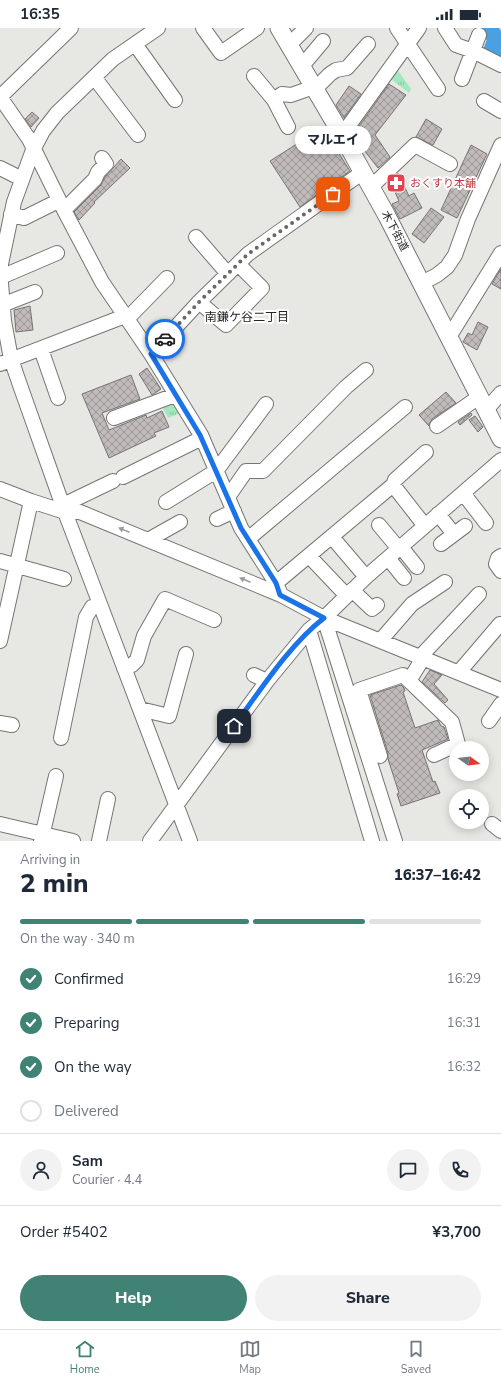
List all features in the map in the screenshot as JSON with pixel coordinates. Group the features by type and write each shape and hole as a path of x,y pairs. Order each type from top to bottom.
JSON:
{"main road":[{"name":"木下街道","path":"279,28 367,179 422,283 501,439"}],"street":[{"path":"71,28 0,97 29,139 59,206 102,282 151,354 202,438 241,528 278,589"},
{"path":"158,28 113,59 57,113 43,131 22,179 6,222 0,281 6,361 64,508 190,841"},
{"path":"203,28 221,53 257,28"},
{"path":"289,45 306,28"},
{"path":"397,28 438,89"},
{"path":"342,135 419,28"},
{"path":"444,28 456,45 473,51 501,66"},
{"path":"462,79 479,35"},
{"path":"302,66 323,42"},
{"path":"135,44 175,100"},
{"path":"274,100 282,94 291,95 314,88 336,70 347,68 368,44"},
{"path":"254,76 274,100 288,127"},
{"path":"94,77 138,135"},
{"path":"484,102 501,111"},
{"path":"151,354 199,302 248,254 367,179 415,145 450,164"},
{"path":"422,283 437,275 447,267 455,255 468,219 501,146"},
{"path":"6,222 24,218 59,206 94,179 98,172 106,164 102,158"},
{"path":"0,168 22,179"},
{"path":"196,237 233,269 262,288 226,325 199,302"},
{"path":"0,281 57,253"},
{"path":"449,337 501,253"},
{"path":"6,361 126,318 167,278"},
{"path":"2,305 35,292"},
{"path":"41,349 58,398"},
{"path":"228,496 246,471 263,471 346,387 366,370"},
{"path":"437,426 501,393"},
{"path":"114,418 175,395"},
{"path":"166,502 216,471 266,404"},
{"path":"248,539 406,407"},
{"path":"64,508 118,479 202,438"},
{"path":"278,589 309,556 394,485 395,480 426,452"},
{"path":"150,841 176,806 260,678 308,630 324,618 366,577 501,460"},
{"path":"394,485 425,526"},
{"path":"0,489 31,501 80,512 148,540 278,589 324,618 500,688"},
{"path":"463,493 486,523"},
{"path":"0,641 31,501"},
{"path":"217,519 234,510"},
{"path":"438,514 459,530 441,544"},
{"path":"148,540 180,522"},
{"path":"379,525 396,551 404,578"},
{"path":"332,537 366,577"},
{"path":"396,551 417,566"},
{"path":"309,556 349,593 372,609 377,605"},
{"path":"501,556 498,558 496,564 501,570"},
{"path":"0,561 64,579"},
{"path":"380,641 412,604 445,582"},
{"path":"409,681 422,657 479,594"},
{"path":"124,668 132,665 137,660 144,636 165,599 214,620"},
{"path":"61,738 86,617 92,607 101,607"},
{"path":"324,618 395,841"},
{"path":"459,672 500,624"},
{"path":"308,630 372,841"},
{"path":"140,709 169,716 186,654"},
{"path":"380,756 360,690 403,675 452,722 458,744 434,756"},
{"path":"490,721 501,704"},
{"path":"42,838 56,776"},
{"path":"99,841 108,799"},
{"path":"0,824 42,838 73,841"}],"green space":[{"path":"394,65 411,89 409,93 387,76"},
{"path":"174,401 183,412 168,418 161,404"}],"building":[{"path":"389,84 406,95 375,135 390,157 378,168 361,146 355,132"},
{"path":"349,86 361,94 344,118 336,105"},
{"path":"32,112 39,118 31,127 25,119"},
{"path":"426,119 442,129 433,145 416,137"},
{"path":"311,135 320,148 331,141 350,171 300,207 270,161"},
{"path":"471,145 487,154 457,218 441,210"},
{"path":"121,159 130,168 94,202 95,203 79,220 74,212 101,185 105,177"},
{"path":"398,173 409,196 414,193 422,208 400,219 392,204 399,201 390,181"},
{"path":"431,208 444,217 424,243 412,234"},
{"path":"501,269 501,289 492,284"},
{"path":"30,306 33,330 16,332 14,310"},
{"path":"478,322 488,327 477,350 463,342 468,333 472,335"},
{"path":"147,368 161,389 152,395 139,374"},
{"path":"131,375 140,399 102,413 109,430 146,415 147,418 162,411 169,427 154,433 156,436 109,458 82,394"},
{"path":"446,392 456,403 432,419 429,426 419,415"},
{"path":"471,413 472,415 460,425 458,422"},
{"path":"475,416 483,427 478,432 469,420"},
{"path":"430,670 442,675 434,684 448,700 445,703 422,682"},
{"path":"401,685 405,691 403,692 415,728 438,720 441,726 444,727 448,739 422,750 433,782 435,781 440,793 401,806 397,794 399,793 388,759 388,753 370,695"}],"waterway":[{"path":"489,28 496,39 491,53 492,56 501,61"}],"way so far":[{"path":"165,339 199,302 248,254 333,194"}],"place":[{"name":"おくすり本舗","path":"396,183"},
{"name":"マルエイ","path":"333,194"}],"district":[{"name":"南鎌ケ谷二丁目","path":"247,317"}],"route":[{"path":"165,339 151,354 200,435 241,528 276,583 280,595 324,618 308,630 267,681 234,726"}]}
